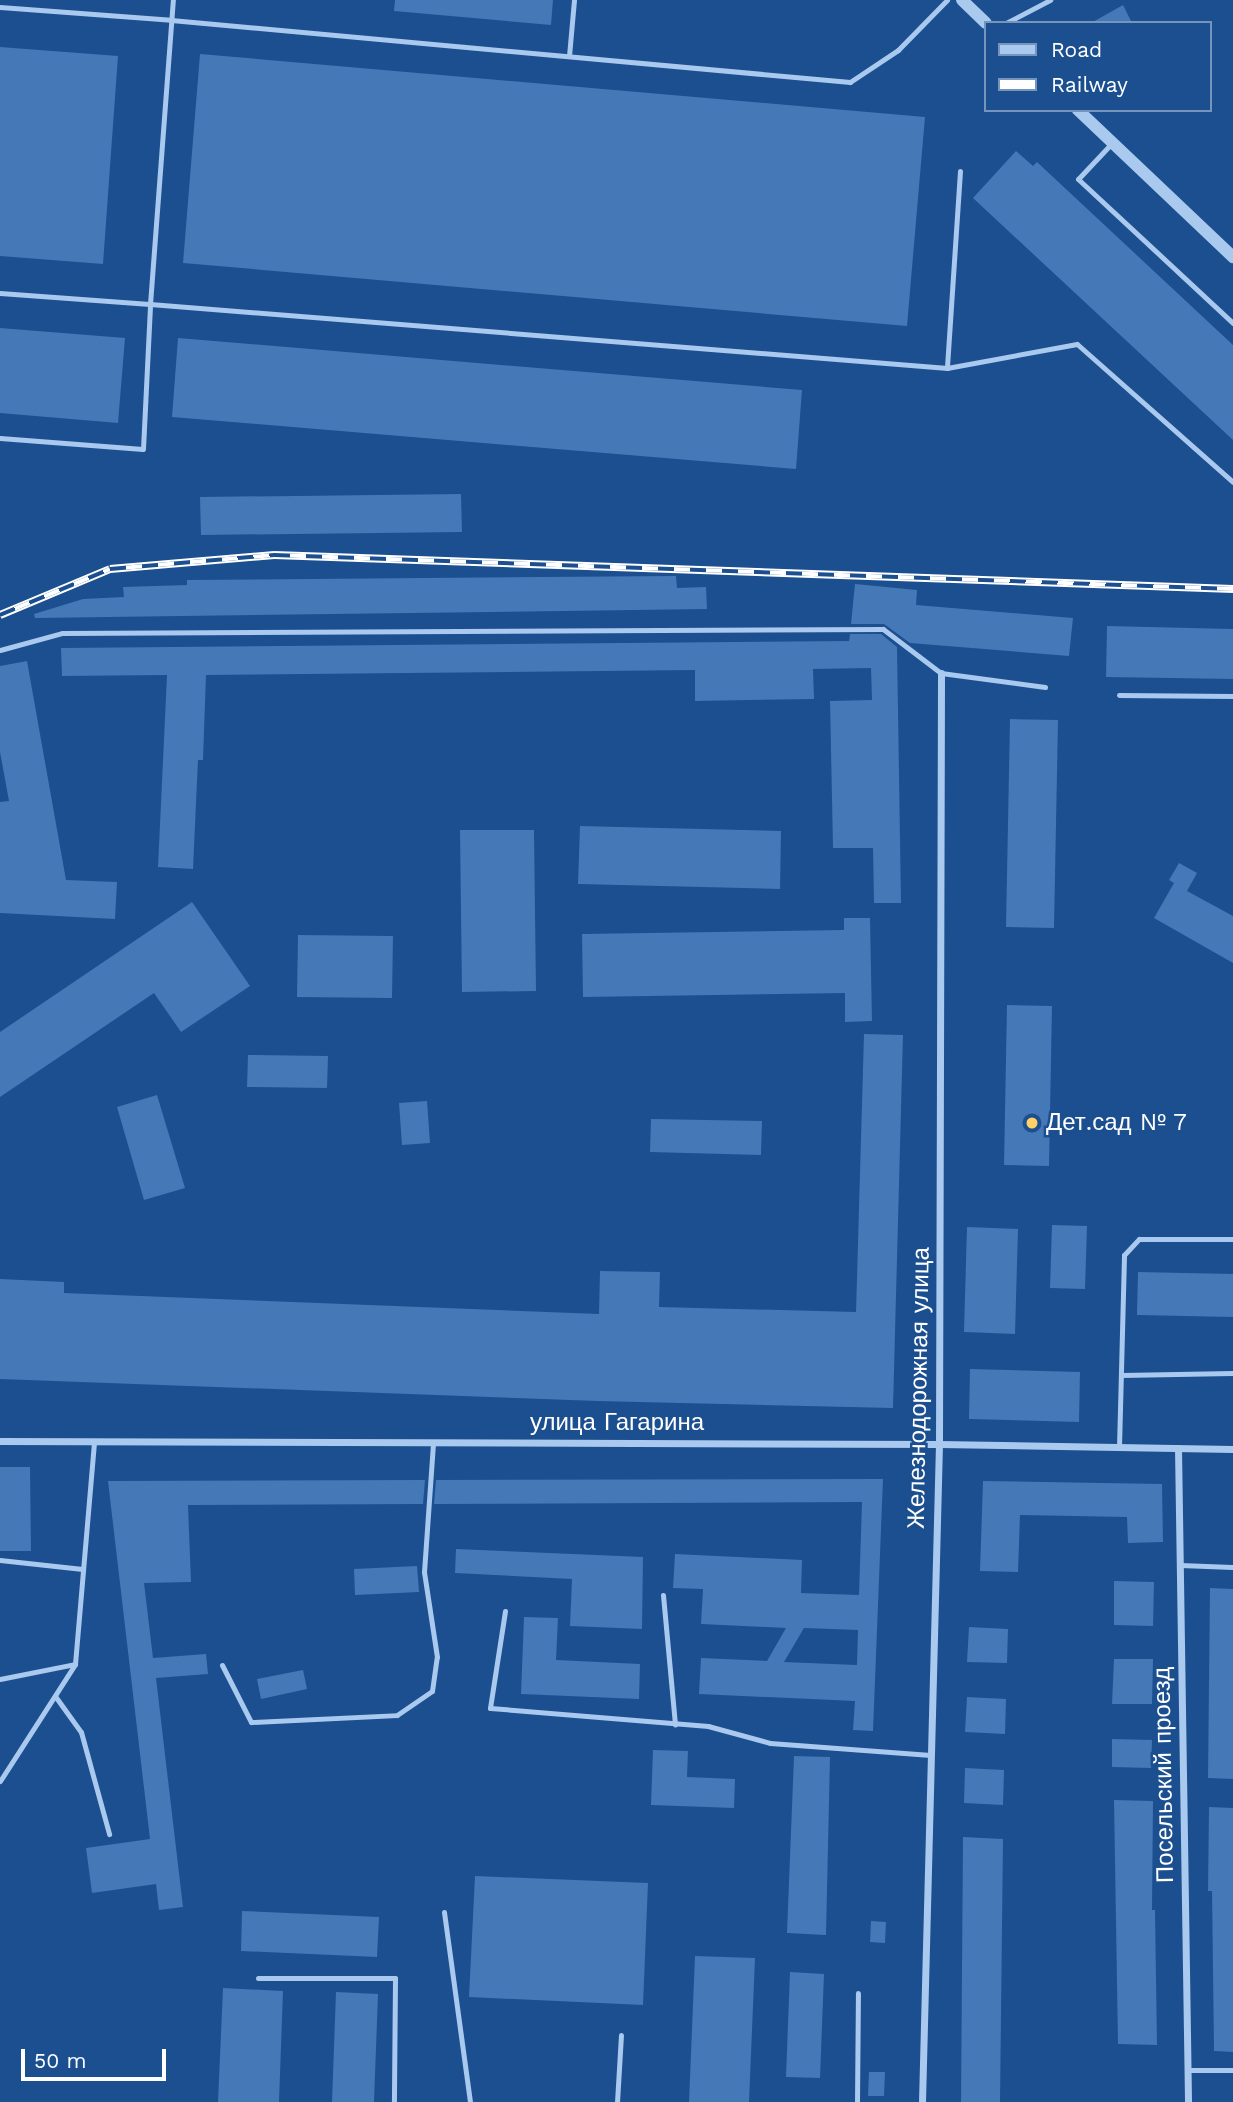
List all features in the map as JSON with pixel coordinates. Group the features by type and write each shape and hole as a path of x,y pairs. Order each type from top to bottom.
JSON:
{"street":[{"path":"962,0 984,21"},
{"path":"1080,112 1233,257"},
{"name":"Железнодорожная улица","path":"922,2102 939,1444 941,673"},
{"name":"улица Гагарина","path":"0,1441 939,1444 1233,1449"},
{"name":"Посельский проезд","path":"1178,1448 1188,2102"}],"lane":[{"path":"0,438 143,449 150,304 173,0"},
{"path":"569,56 574,0"},
{"path":"0,7 850,82 898,50 947,0"},
{"path":"1010,21 1050,0"},
{"path":"1112,142 1079,179 1233,324"},
{"path":"947,368 960,171"},
{"path":"0,293 947,368 1077,344 1233,482"},
{"path":"0,650 62,633 883,629 941,673 1045,687"},
{"path":"1119,695 1233,696"},
{"path":"1119,1447 1124,1255 1139,1239 1233,1239"},
{"path":"1121,1375 1233,1373"},
{"path":"0,1781 75,1664 94,1441"},
{"path":"222,1665 251,1722 397,1715 432,1690 437,1657 424,1572 433,1442"},
{"path":"0,1560 83,1569"},
{"path":"1180,1565 1233,1567"},
{"path":"663,1595 675,1724"},
{"path":"505,1611 491,1708 708,1726 770,1743 931,1755"},
{"path":"0,1679 75,1664"},
{"path":"54,1696 81,1732 109,1834"},
{"path":"444,1912 470,2102"},
{"path":"258,1978 395,1978 394,2102"},
{"path":"857,2102 858,1993"},
{"path":"617,2102 621,2035"},
{"path":"1188,2070 1233,2070"}],"building":[{"path":"395,0 553,0 551,25 394,11"},
{"path":"1123,5 1131,21 1095,21"},
{"path":"0,47 118,56 103,264 0,256"},
{"path":"200,54 925,117 907,326 183,263"},
{"path":"1016,151 1033,166 1037,162 1233,345 1233,440 973,198"},
{"path":"0,328 125,338 118,423 0,413"},
{"path":"178,338 802,390 796,469 172,417"},
{"path":"461,494 462,532 201,535 200,497"},
{"path":"676,576 677,588 706,587 707,609 35,618 34,614 83,599 124,597 123,587 187,585 187,580"},
{"path":"855,584 917,590 916,605 1073,618 1069,656 910,643 884,624 851,624"},
{"path":"1107,626 1233,629 1233,679 1106,677"},
{"path":"850,634 881,634 897,647 901,903 874,903 873,848 833,848 830,701 872,700 871,668 813,669 814,699 695,701 695,670 206,675 203,760 198,760 193,869 158,867 167,675 62,676 61,648 849,641"},
{"path":"27,661 66,880 117,882 115,919 0,913 0,802 9,801 0,752 0,666"},
{"path":"1010,719 1058,720 1054,928 1006,927"},
{"path":"580,826 781,831 780,889 578,884"},
{"path":"460,830 534,830 536,991 462,992"},
{"path":"1179,863 1197,873 1187,891 1233,916 1233,963 1154,918 1174,883 1169,880"},
{"path":"192,902 250,986 181,1032 154,993 0,1097 0,1032"},
{"path":"844,918 870,918 872,1021 845,1022 845,993 583,997 582,934 844,930"},
{"path":"298,935 393,936 392,998 297,997"},
{"path":"1007,1005 1052,1006 1049,1166 1004,1165"},
{"path":"864,1034 903,1035 893,1408 597,1401 0,1379 0,1279 64,1282 64,1293 599,1314 600,1271 660,1272 659,1307 856,1312"},
{"path":"248,1055 328,1056 327,1088 247,1087"},
{"path":"157,1095 185,1188 144,1200 117,1107"},
{"path":"427,1101 430,1143 402,1145 399,1103"},
{"path":"651,1119 762,1121 761,1155 650,1152"},
{"path":"1052,1225 1087,1226 1085,1289 1050,1288"},
{"path":"967,1227 1018,1229 1015,1334 964,1332"},
{"path":"1138,1272 1233,1274 1233,1317 1137,1315"},
{"path":"970,1369 1080,1372 1079,1422 969,1419"},
{"path":"0,1467 30,1467 31,1551 0,1551"},
{"path":"883,1479 873,1731 853,1730 855,1701 699,1694 701,1658 767,1661 786,1628 701,1624 703,1589 673,1588 675,1554 802,1560 801,1593 859,1595 862,1502 434,1504 436,1480","holes":["804,1628 858,1630 857,1665 784,1662"]},
{"path":"425,1480 423,1504 188,1505 191,1582 144,1583 153,1658 206,1654 208,1674 156,1678 183,1907 159,1910 156,1884 92,1893 86,1848 150,1839 108,1481"},
{"path":"983,1481 1162,1484 1163,1542 1128,1543 1127,1517 1020,1515 1018,1572 980,1571"},
{"path":"456,1549 643,1557 642,1629 570,1626 572,1579 455,1573"},
{"path":"417,1566 419,1592 355,1595 354,1569"},
{"path":"1114,1581 1154,1582 1153,1626 1114,1625"},
{"path":"1210,1588 1233,1589 1233,1779 1208,1778"},
{"path":"524,1617 558,1618 556,1660 640,1664 639,1699 521,1694"},
{"path":"969,1627 1008,1629 1007,1663 967,1662"},
{"path":"1114,1659 1153,1659 1152,1704 1112,1704"},
{"path":"303,1670 307,1689 261,1699 257,1679"},
{"path":"967,1697 1006,1699 1005,1734 965,1732"},
{"path":"1112,1739 1152,1740 1151,1768 1112,1767"},
{"path":"653,1750 688,1751 687,1777 735,1779 734,1808 651,1805"},
{"path":"794,1756 830,1757 826,1935 787,1933"},
{"path":"965,1768 1004,1770 1003,1805 964,1803"},
{"path":"1114,1800 1153,1801 1152,1910 1155,1910 1157,2045 1118,2044"},
{"path":"1209,1807 1233,1808 1233,2052 1214,2051 1212,1891 1208,1891"},
{"path":"963,1837 1003,1839 1000,2102 961,2102"},
{"path":"475,1876 648,1883 643,2005 469,1997"},
{"path":"242,1911 379,1917 377,1957 241,1951"},
{"path":"871,1921 886,1922 885,1943 870,1942"},
{"path":"695,1956 755,1958 749,2102 689,2102"},
{"path":"790,1972 824,1974 820,2078 786,2077"},
{"path":"223,1988 283,1991 279,2102 218,2102"},
{"path":"336,1992 378,1994 374,2102 332,2102"},
{"path":"869,2072 885,2072 884,2096 868,2096"}],"railway":[{"path":"0,615 110,569 274,555 1233,589"}],"place":[{"name":"Дет.сад № 7","path":"1032,1123"}]}
